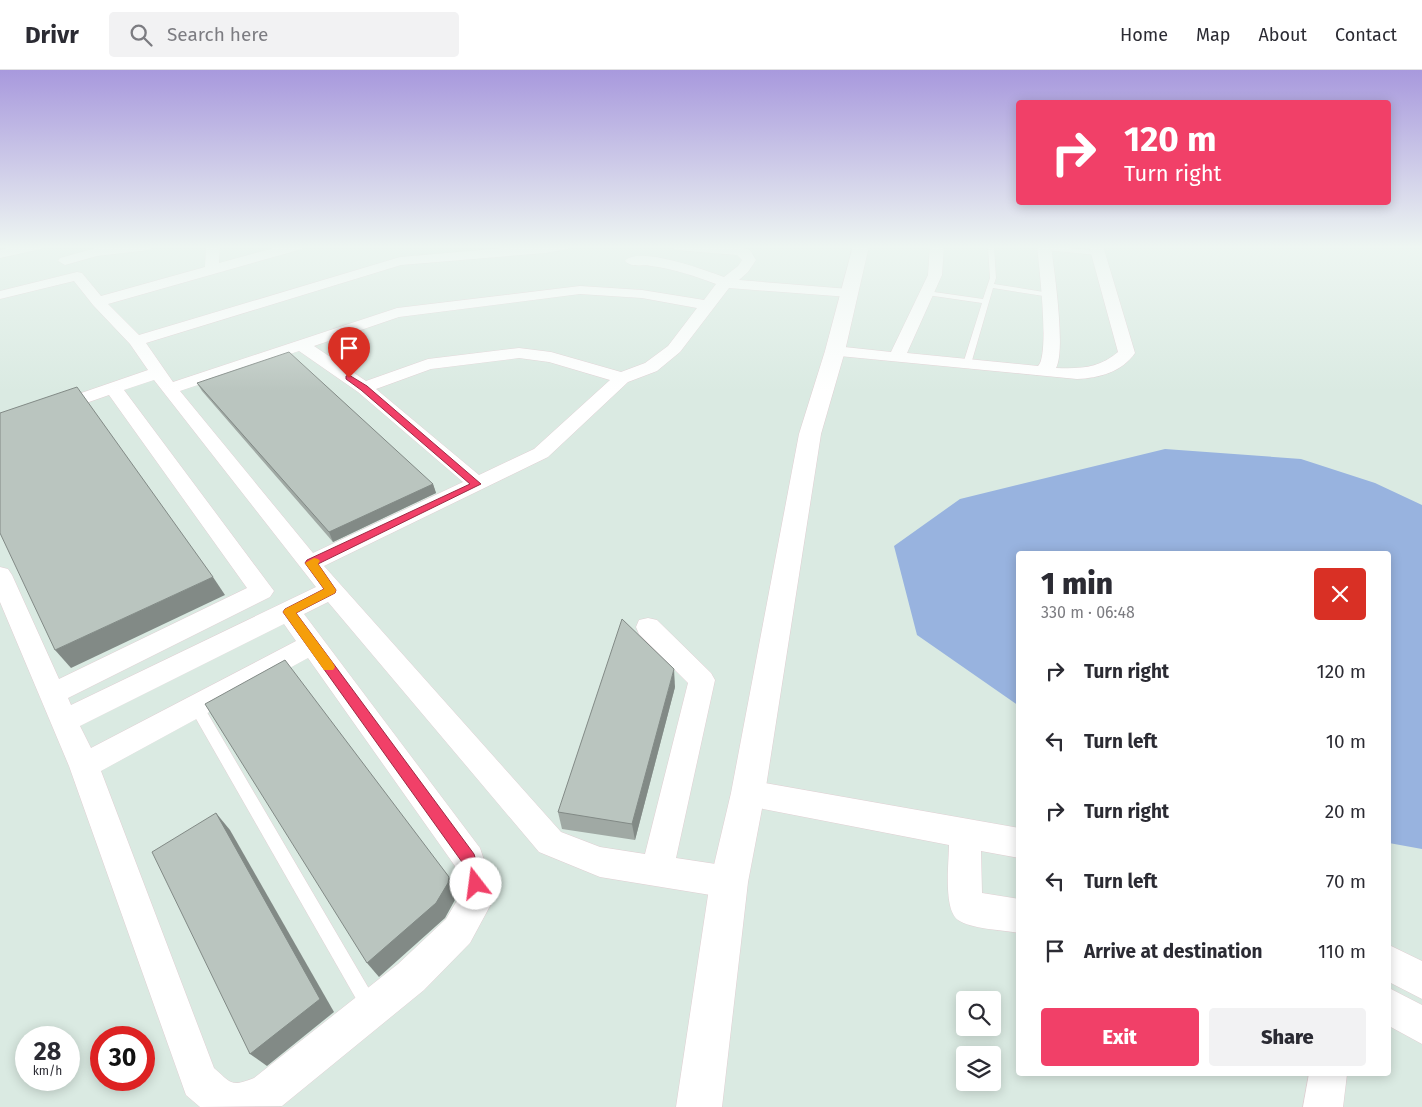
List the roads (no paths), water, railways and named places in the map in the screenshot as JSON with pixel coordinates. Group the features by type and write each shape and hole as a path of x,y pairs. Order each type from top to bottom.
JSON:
{"street":[{"path":"92,294 136,341 163,381 331,590 550,842 600,862 729,882"},
{"path":"98,302 124,294"},
{"path":"136,341 292,294"},
{"path":"0,427 113,388 163,381 303,346 397,313 545,294"},
{"path":"644,294 706,306"},
{"path":"311,563 541,453 622,378 651,367 674,348 716,294"},
{"path":"699,1107 729,882 748,793 810,434 835,350 849,294"},
{"path":"897,356 925,294"},
{"path":"835,350 1042,372 1084,374 1104,370 1117,362 1126,352 1109,294"},
{"path":"1042,372 1049,365 1050,295"},
{"path":"303,346 364,388 476,484"},
{"path":"364,388 428,364 519,353 551,357 622,378"},
{"path":"52,694 262,591 113,388"},
{"path":"0,575 84,766 200,1081 221,1100 239,1104 268,1092 411,976 458,931 474,904 476,884 469,859 289,612"},
{"path":"64,722 331,590"},
{"path":"648,627 702,680 657,871"},
{"path":"84,766 312,644"},
{"path":"748,793 1016,842"},
{"path":"965,832 965,903 969,908 1016,916"},
{"path":"1391,963 1422,981"},
{"path":"1391,1007 1422,1025"},
{"path":"1323,1107 1328,1076"}],"lane":[{"path":"935,294 986,302"},
{"path":"967,364 988,294"},
{"path":"1046,294 1050,295"},
{"path":"196,706 371,1009"}]}
